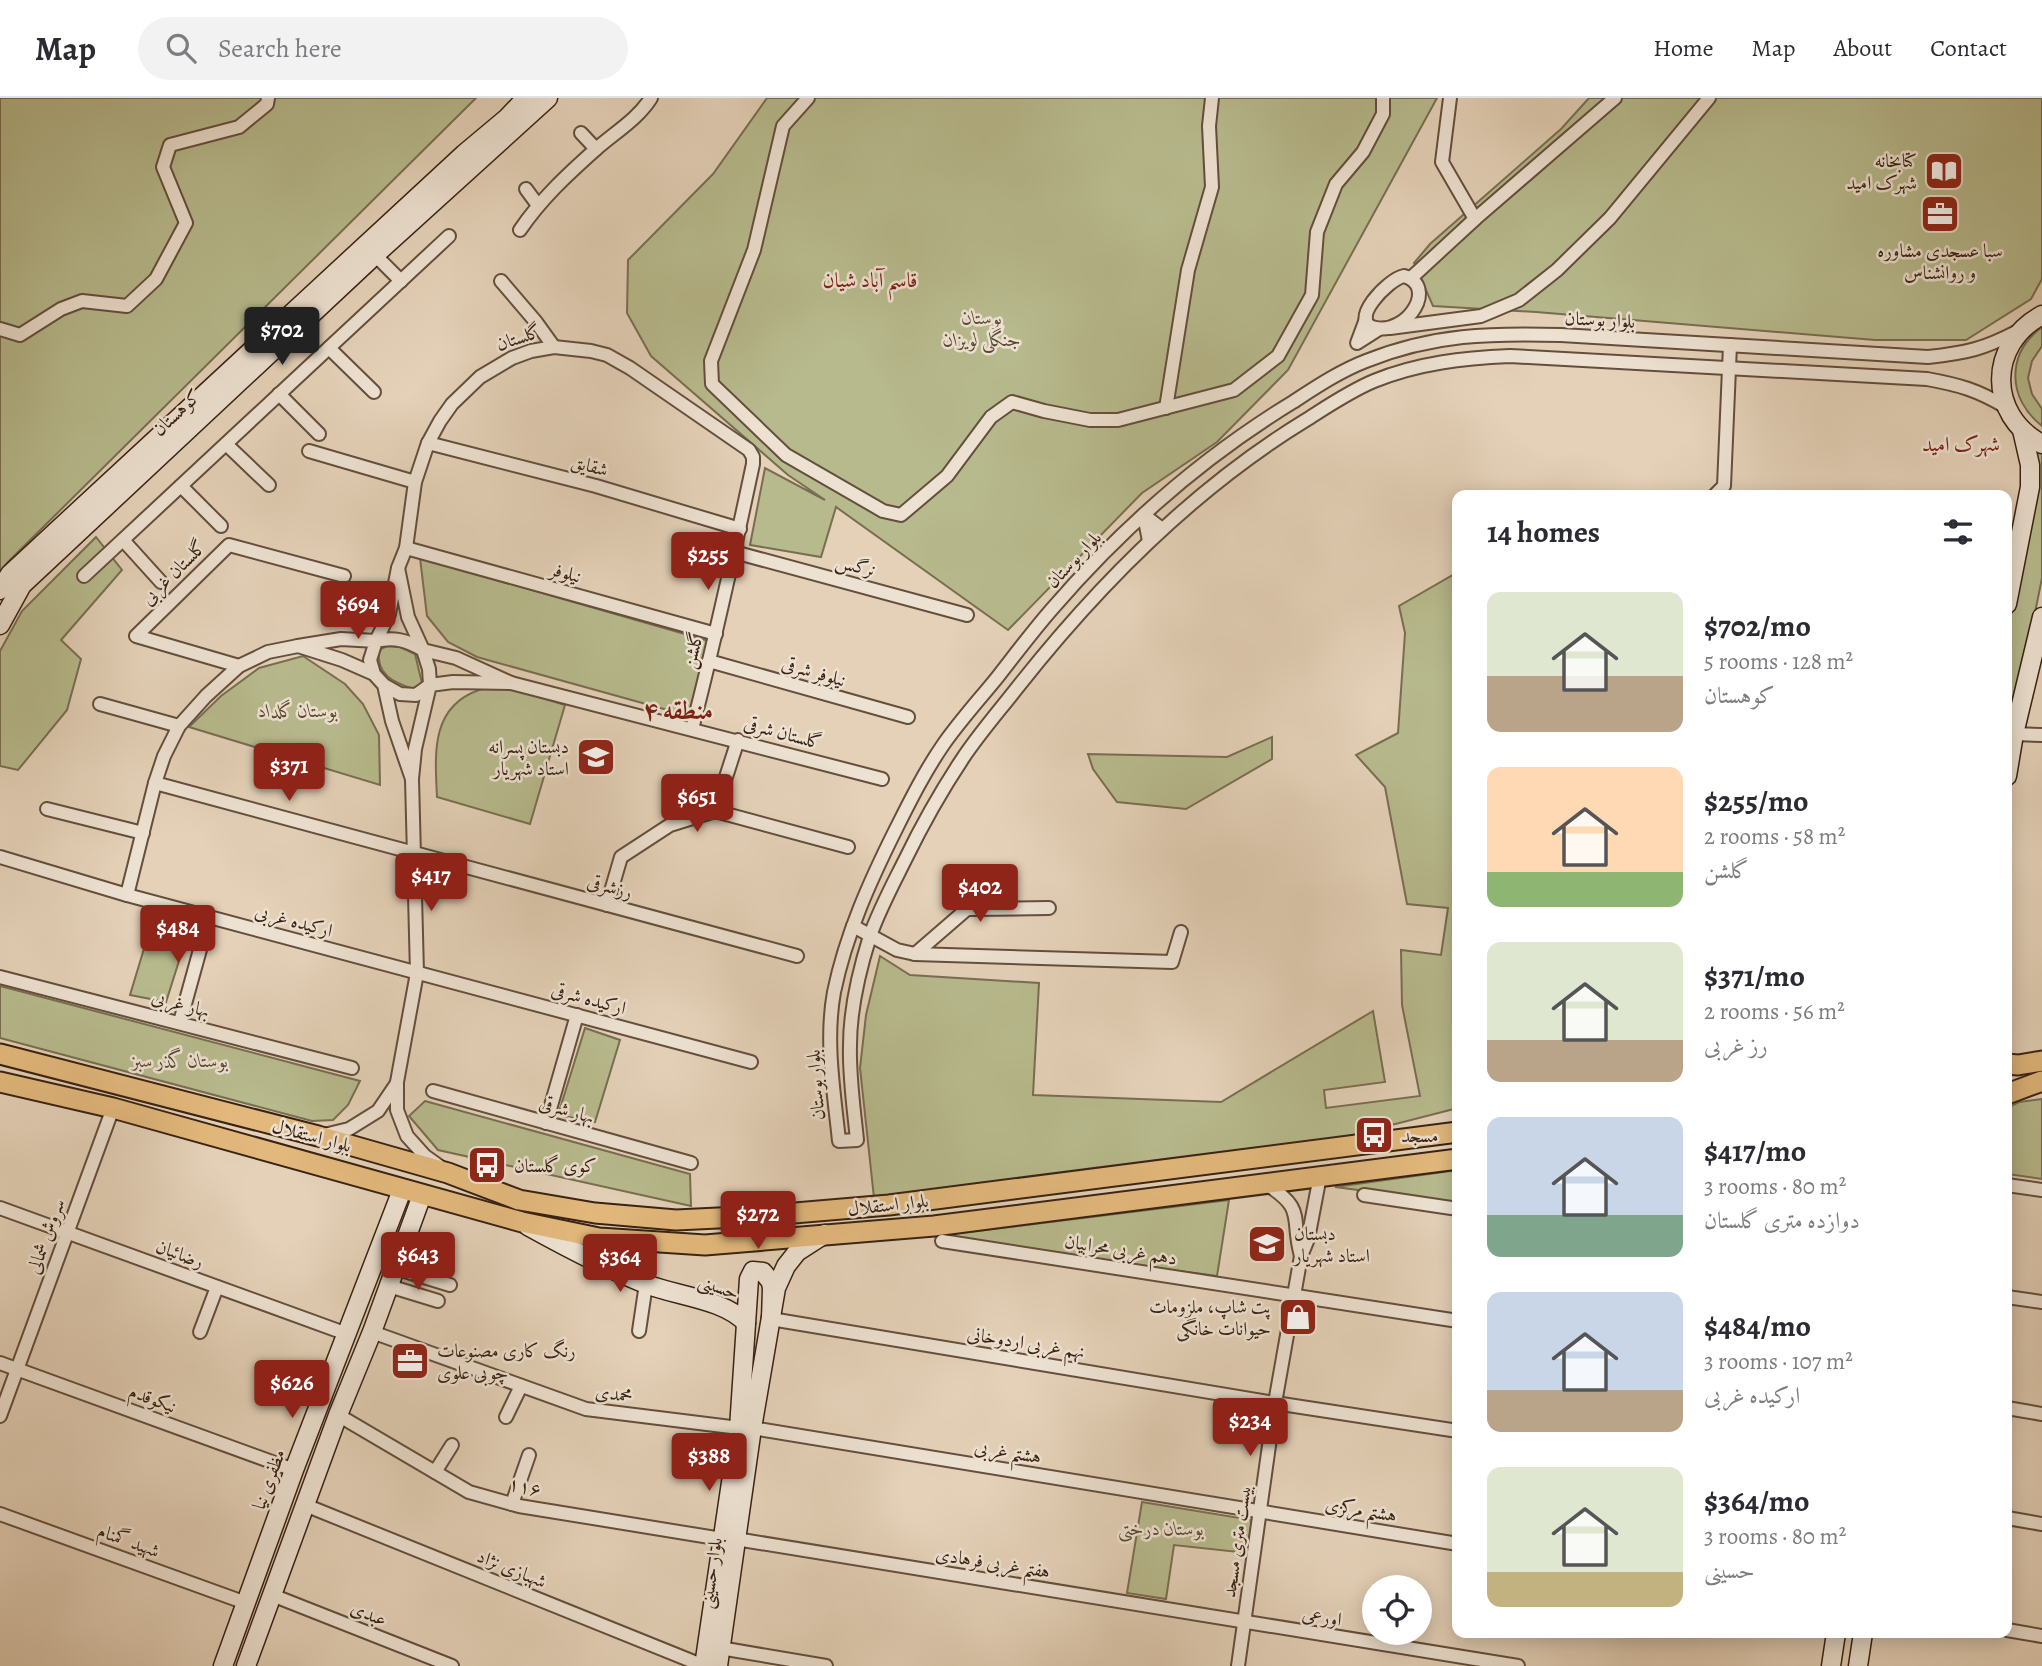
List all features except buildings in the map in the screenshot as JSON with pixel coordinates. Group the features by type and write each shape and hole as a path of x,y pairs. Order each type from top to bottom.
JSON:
{"main road":[{"name":"کوهستان","path":"3,580 526,98"},
{"name":"کوهستان","path":"0,625 22,585 375,255 548,98"},
{"path":"2042,315 2022,329 2013,340 2002,366 2002,394 2006,407 2022,430 2042,443"},
{"path":"2012,577 2029,487 2029,466 2022,430"},
{"path":"2012,727 2042,617"},
{"path":"2013,1064 2042,1050"},
{"name":"بلوار استقلال","path":"0,1054 318,1136 447,1173 519,1200 595,1213 676,1220 888,1205 1452,1133"},
{"path":"2013,1064 2042,1061"},
{"path":"2024,1090 2042,1081"},
{"name":"بلوار استقلال","path":"0,1082 113,1108 522,1222 599,1238 705,1245 934,1226 1452,1160"},
{"name":"مظفری نیا","path":"223,1666 294,1469 402,1190"},
{"path":"246,1666 422,1195"},
{"path":"388,1228 402,1217 408,1220 410,1227"},
{"path":"704,1219 705,1245"},
{"name":"حسینی","path":"522,1222 574,1252 646,1284 722,1307 737,1314 746,1323"},
{"path":"771,1319 776,1288 786,1266 797,1252 825,1234"},
{"name":"بلوار حسینی","path":"704,1666 729,1539 745,1428 771,1319 771,1282 758,1270 750,1274 749,1279 745,1428"},
{"name":"بلوار حسینی","path":"719,1657 729,1539"},
{"path":"1831,1666 1835,1638"},
{"path":"1858,1666 1862,1638"}],"street":[{"path":"0,329 20,335 61,309 82,301 127,306 156,279 186,223 163,167 170,145 239,127 267,104 268,98"},
{"path":"520,230 537,205 596,149 643,110 651,98"},
{"path":"808,98 783,126 754,250 711,360 712,384 786,455 883,511 901,515 947,476 991,417 1012,402 1090,420 1118,420 1234,390 1278,356 1312,295 1317,232 1336,184 1363,152 1382,114 1383,98"},
{"path":"1166,408 1188,270 1212,187 1209,126 1212,98"},
{"path":"1450,98 1442,162 1475,219"},
{"path":"1411,278 1615,98"},
{"path":"1366,319 1373,328 1440,322 1481,316 1519,300 1557,270 1610,218 1709,98"},
{"path":"581,133 596,149"},
{"path":"526,189 537,205"},
{"path":"84,576 449,236"},
{"path":"375,255 401,281"},
{"path":"1357,343 1384,328 1405,321 1415,309 1418,290 1411,278 1397,277 1383,288 1370,306 1357,343 1373,382"},
{"path":"501,281 536,321 554,347"},
{"path":"1415,309 1440,322"},
{"name":"بلوار بوستان","path":"2006,407 1959,385 1927,379 1510,356 1462,358 1417,367 1373,382 1283,433 1229,472 1149,541 1069,623 964,756 929,812 871,934 853,1002 850,1046 857,1140 839,1141 830,1054 830,1015 835,988 853,926 869,884 942,747 1052,609 1099,558 1144,515 1215,455 1271,415 1364,361 1412,345 1460,336 1510,334 1928,357 1962,354 1993,344 2022,329"},
{"path":"1510,334 1510,356"},
{"path":"1720,490 1724,486 1731,345"},
{"name":"گلستان","path":"376,641 389,614 398,568 406,548 415,482 428,443 452,404 480,377 512,358 554,347 607,355 749,450 753,457"},
{"path":"329,348 374,392"},
{"path":"279,394 320,435"},
{"name":"شقایق","path":"428,443 596,486 740,529"},
{"path":"226,444 269,485"},
{"path":"309,451 415,482"},
{"name":"گلشن","path":"692,729 740,529 753,457"},
{"path":"181,486 221,526"},
{"path":"1144,515 1162,529"},
{"path":"1144,515 1149,541"},
{"path":"123,540 161,582"},
{"name":"گلستان غربی","path":"239,666 136,636 229,545 344,576"},
{"name":"نیلوفر","path":"406,548 716,634"},
{"name":"نرگس","path":"734,552 967,615"},
{"path":"398,568 408,617 423,650 429,669 430,685 415,749 412,779 416,973 397,1082 397,1110 407,1136 425,1156 447,1173"},
{"path":"127,895 164,756 179,726 206,696 239,666 268,652 298,646 341,639 376,641 390,638 409,641 423,650 456,658 511,683"},
{"path":"374,674 370,660 376,641"},
{"path":"298,646 374,674 384,685 400,694 416,695 430,685 453,682 511,683"},
{"name":"نیلوفر شرقی","path":"709,661 908,717"},
{"name":"گلستان شرقی","path":"511,683 882,779"},
{"path":"384,685 412,779"},
{"path":"100,704 179,726"},
{"path":"2012,727 2042,736"},
{"path":"715,811 738,740"},
{"path":"942,747 964,756"},
{"name":"رزشرقی","path":"155,783 797,956"},
{"path":"47,808 143,833"},
{"path":"607,905 621,857 670,825 715,811 848,847"},
{"name":"ارکیده غربی","path":"0,856 127,895 416,973"},
{"path":"915,954 968,909 1049,908"},
{"path":"180,1022 209,917"},
{"path":"853,926 897,950 915,954 1172,962 1181,932"},
{"name":"ارکیده شرقی","path":"416,973 751,1062"},
{"name":"بهار غربی","path":"0,977 352,1068"},
{"path":"546,1123 577,1015"},
{"path":"830,1015 852,1019"},
{"path":"318,1136 349,1129 378,1111 397,1082"},
{"name":"بهار شرقی","path":"433,1091 691,1163"},
{"name":"سروش شمالی","path":"0,1416 113,1108"},
{"name":"بیست متری مسجد","path":"1238,1666 1275,1403 1301,1256 1308,1239 1320,1176"},
{"name":"بیست متری مسجد","path":"1266,1184 1283,1195 1292,1205 1301,1256"},
{"path":"2012,1186 2042,1190"},
{"path":"1364,1195 1452,1208"},
{"name":"رضائیان","path":"0,1208 347,1334"},
{"name":"دهم غربی محرابیان","path":"942,1241 1452,1320"},
{"path":"395,1268 450,1285"},
{"path":"639,1331 646,1284"},
{"path":"389,1286 438,1301"},
{"path":"200,1332 217,1287"},
{"path":"2012,1298 2042,1302"},
{"name":"نهم غربی اردوخانی","path":"771,1319 1452,1430"},
{"name":"محمدی","path":"372,1332 586,1409 745,1428"},
{"name":"نیکوقدم","path":"0,1363 294,1469"},
{"path":"506,1417 522,1386"},
{"path":"2012,1409 2042,1414"},
{"name":"۱۱۶","path":"338,1415 469,1492 512,1504 729,1539"},
{"name":"هشتم غربی","path":"745,1428 1259,1512"},
{"path":"435,1472 452,1445"},
{"path":"512,1504 529,1455"},
{"name":"شهبازی نژاد","path":"305,1506 704,1666"},
{"name":"هشتم مرکزی","path":"1259,1512 1452,1543"},
{"name":"شهید گمنام","path":"0,1514 246,1603"},
{"path":"2012,1519 2042,1524"},
{"name":"هفتم غربی فرهادی","path":"729,1539 1244,1623"},
{"name":"عبدی","path":"272,1595 452,1666"},
{"name":"اورعی","path":"1244,1623 1518,1666"},
{"path":"2012,1631 2042,1636"},
{"path":"719,1657 826,1666"}],"green space":[{"path":"0,98 476,98 0,572"},
{"name":"بوستان جنگلی لویزان","path":"767,98 1437,98 1288,370 1217,442 1142,493 1008,630 836,507 821,557 750,545 765,468 825,500 788,475 651,356 627,313 628,260 713,174"},
{"path":"1589,98 2042,98 2042,279 2031,299 1966,340 1875,340 1433,306 1414,263 1430,244 1561,129"},
{"path":"2042,327 2042,346 2032,361 2028,378 2032,394 2042,409 2042,426 2022,403 2015,376 2022,350"},
{"path":"2034,449 2042,453 2042,578 2015,712 2012,712 2012,607"},
{"path":"96,537 122,570 61,640 81,659 67,710 18,770 0,766 0,651 22,611"},
{"path":"420,558 709,641 689,716 477,657 448,642 427,616"},
{"path":"1452,575 1452,1110 1333,1140 874,1198 860,1068 866,1015 880,956 910,975 1039,983 1033,1095 1221,1102 1373,1011 1385,1082 1324,1090 1326,1108 1420,1096 1402,1005 1401,950 1441,955 1448,908 1407,904 1385,787 1356,755 1398,733 1405,633 1399,606"},
{"path":"387,646 400,647 415,654 422,683 413,689 387,676 380,666 379,650"},
{"name":"بوستان گلداد","path":"303,656 345,684 363,704 379,735 380,785 189,727 221,696 259,668"},
{"path":"507,687 565,705 530,824 437,797 436,749 444,720 451,708 463,698 482,689"},
{"path":"1272,737 1272,759 1186,809 1117,802 1093,769 1088,754 1227,757"},
{"path":"156,909 192,920 166,1002 130,995"},
{"name":"بوستان گذر سبز","path":"0,986 360,1081 348,1105 333,1120 312,1121 0,1038"},
{"path":"585,1028 620,1040 595,1122 558,1115"},
{"path":"2042,1099 2042,1179 2012,1175 2012,1106"},
{"path":"425,1101 690,1174 691,1206 438,1150 409,1116"},
{"path":"1452,1171 1452,1202 1335,1187"},
{"path":"1229,1200 1217,1276 944,1235"},
{"name":"بوستان درختی","path":"1142,1502 1252,1520 1247,1553 1174,1545 1166,1599 1127,1593"}],"place":[{"name":"کتابخانه شهرک امید","path":"1944,171"},
{"name":"سبا عسجدی مشاوره و روانشناس","path":"1940,214"},
{"name":"دبستان پسرانه استاد شهريار","path":"596,757"},
{"name":"مسجد","path":"1374,1135"},
{"name":"کوی گلستان","path":"487,1165"},
{"name":"دبستان استاد شهریار","path":"1267,1244"},
{"name":"پت شاپ، ملزومات حیوانات خانگی","path":"1298,1317"},
{"name":"رنگ کاری مصنوعات چوبی علوی","path":"410,1361"}],"district":[{"name":"قاسم آباد شیان","path":"870,280"},
{"name":"شهرک امید","path":"1961,444"},
{"name":"منطقه ۴","path":"678,710"}]}
